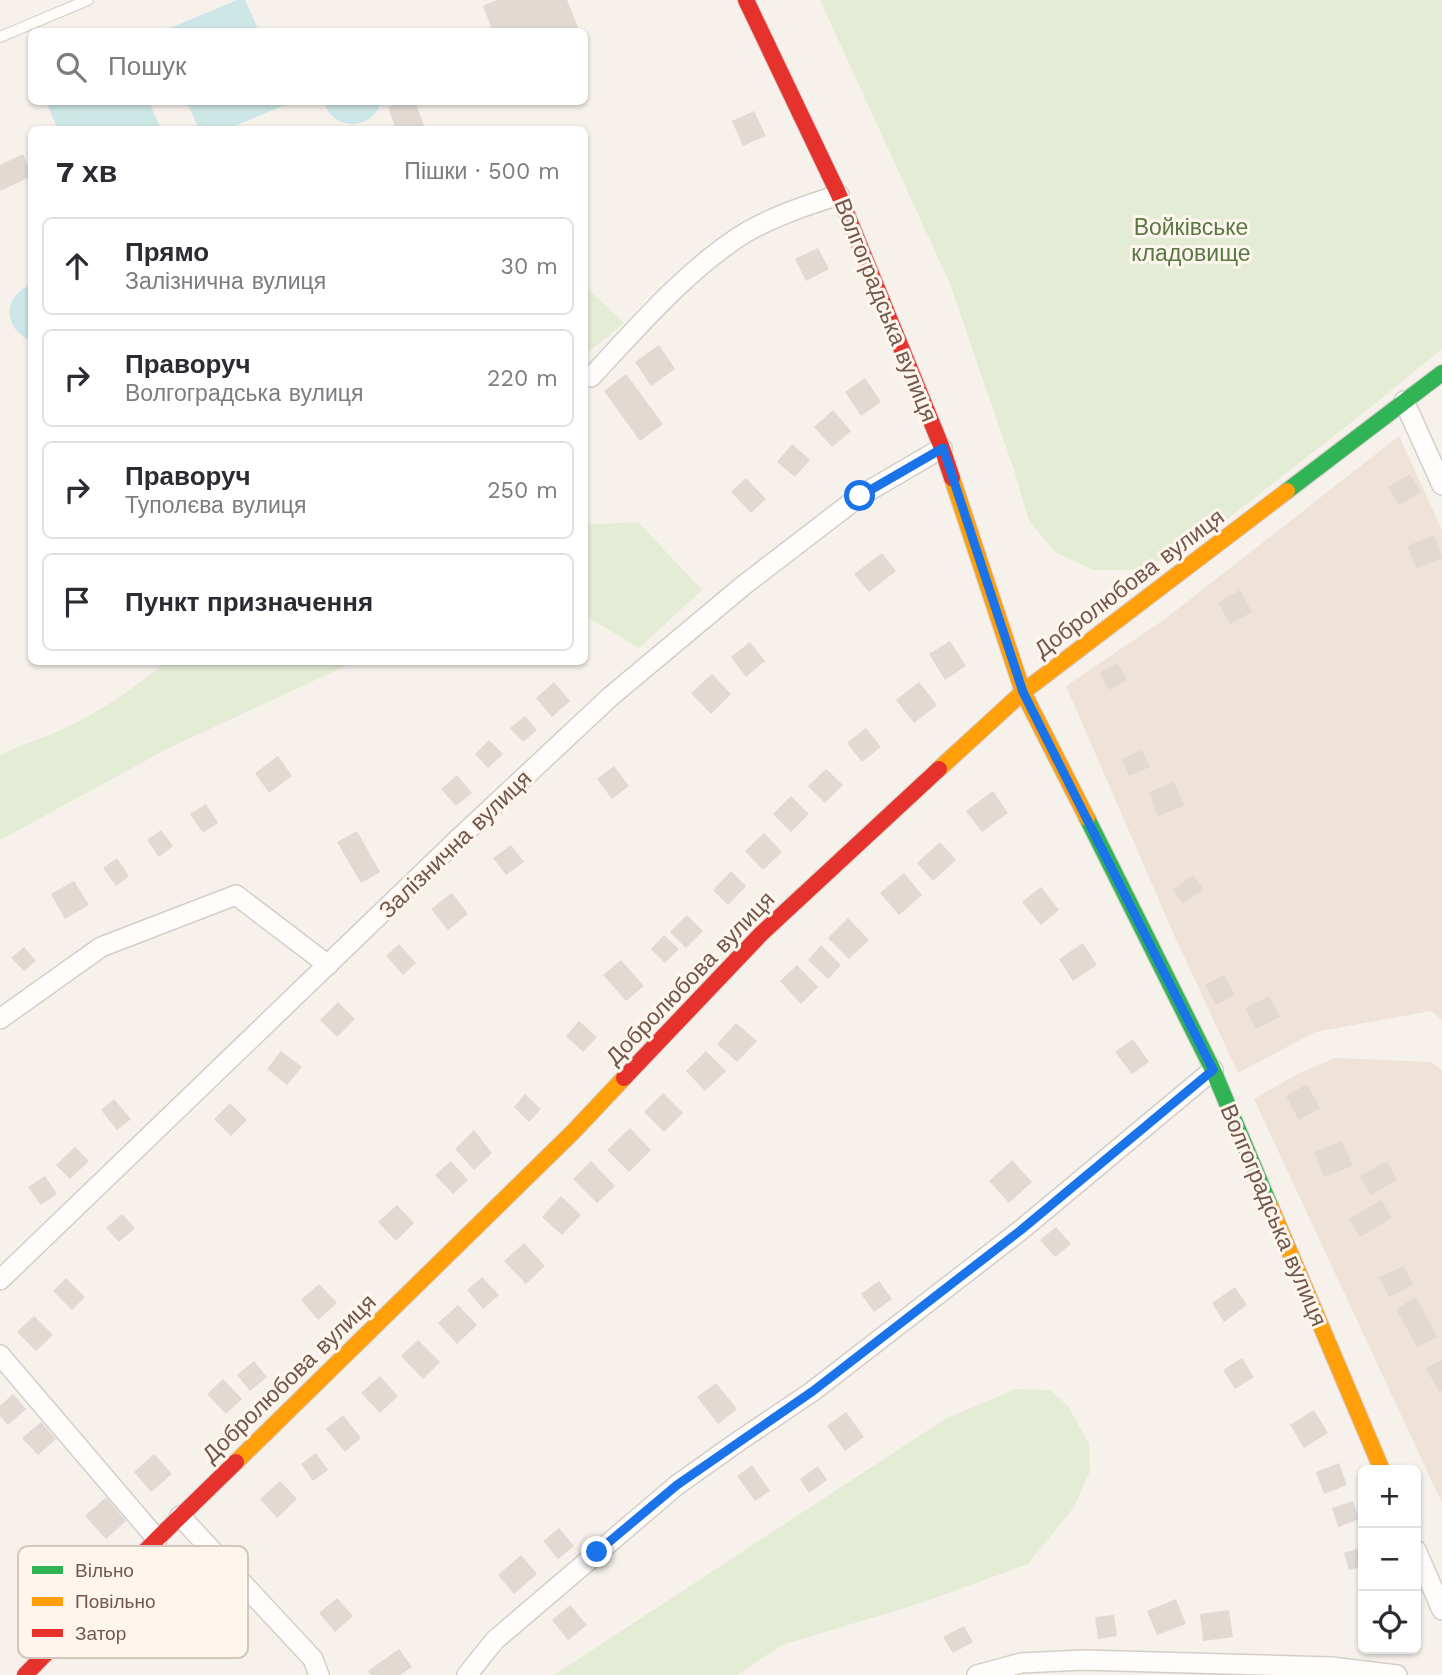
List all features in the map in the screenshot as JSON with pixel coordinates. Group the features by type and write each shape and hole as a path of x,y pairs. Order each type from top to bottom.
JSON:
{"street":[{"name":"Волгоградська вулиця","path":"746,0 839,195 943,448 1023,692 1213,1070 1380,1465"},
{"path":"591,377 657,307 714,256 745,233 802,206 839,195"},
{"name":"Добролюбова вулиця","path":"150,1546 573,1132 761,934 1023,692 1442,373"},
{"path":"1404,401 1442,485"},
{"name":"Залізнична вулиця","path":"0,1280 610,697 744,585 860,496 943,448"},
{"path":"0,1019 102,947 236,895 328,965"},
{"path":"467,1675 495,1640 677,1485 813,1391 1021,1230 1213,1070"},
{"path":"0,1355 157,1539"},
{"path":"180,1516 208,1546"},
{"path":"1421,1556 1435,1574 1442,1610"},
{"path":"248,1589 313,1659 319,1675"},
{"name":"Добролюбова вулиця","path":"25,1675 42,1658"},
{"path":"976,1675 1021,1663 1083,1660 1331,1667 1396,1675"}],"lane":[{"path":"0,37 88,0"}],"shaded area":[{"path":"1399,436 1442,530 1442,1020 1431,1011 1315,1032 1238,1073 1175,937 1066,686 1165,619"},
{"path":"1335,1058 1431,1062 1442,1070 1442,1503 1254,1099 1299,1073"}],"green space":[{"name":"Войківське кладовище","path":"820,0 1442,0 1442,349 1212,531 1167,558 1132,570 1093,570 1055,552 1029,521 950,284"},
{"path":"588,289 624,323 588,353"},
{"path":"638,522 702,590 639,648 588,618 588,525"},
{"path":"162,665 348,665 169,748 0,840 0,756 89,716"},
{"path":"1016,1389 1050,1390 1068,1406 1089,1444 1090,1471 1074,1507 1028,1564 921,1603 782,1645 737,1675 554,1675 945,1419"}],"water":[{"path":"237,0 245,0 258,28 170,28"},
{"path":"47,105 150,105 160,126 57,126"},
{"path":"188,105 284,105 235,126 197,126"},
{"path":"326,105 380,105 370,118 361,123 344,123 329,112"},
{"path":"28,287 28,339 15,329 10,313 11,304"}],"building":[{"path":"497,0 567,0 578,28 491,28 483,6"},
{"path":"416,105 424,126 395,126 388,107"},
{"path":"754,111 766,136 743,146 732,121"},
{"path":"23,154 28,166 28,178 0,191 0,165"},
{"path":"818,248 829,269 806,281 795,259"},
{"path":"659,345 675,369 651,386 635,362"},
{"path":"626,374 663,424 640,441 604,391"},
{"path":"865,378 881,402 861,416 845,392"},
{"path":"833,410 851,431 832,447 814,427"},
{"path":"792,444 810,460 795,477 777,462"},
{"path":"1410,474 1421,492 1399,505 1388,487"},
{"path":"746,478 766,499 751,513 731,492"},
{"path":"1434,535 1442,558 1417,569 1407,546"},
{"path":"882,553 896,571 869,592 854,574"},
{"path":"1240,590 1252,612 1230,624 1218,602"},
{"path":"950,641 966,666 945,680 929,654"},
{"path":"750,642 765,661 746,677 731,657"},
{"path":"1117,663 1127,680 1109,690 1100,673"},
{"path":"712,674 731,694 711,714 691,693"},
{"path":"554,682 570,701 552,717 536,698"},
{"path":"919,682 937,705 914,723 896,700"},
{"path":"525,716 537,730 523,742 510,728"},
{"path":"866,728 881,747 862,762 847,743"},
{"path":"489,740 503,754 488,768 475,754"},
{"path":"1142,750 1150,767 1129,776 1122,759"},
{"path":"278,756 292,776 269,793 255,773"},
{"path":"614,766 629,786 612,799 597,779"},
{"path":"826,769 843,785 825,803 808,786"},
{"path":"457,775 472,793 456,806 441,789"},
{"path":"1174,782 1184,806 1158,816 1149,792"},
{"path":"993,791 1008,813 982,832 966,811"},
{"path":"791,796 809,814 791,832 773,814"},
{"path":"206,804 218,823 203,833 190,814"},
{"path":"161,830 173,846 159,857 147,840"},
{"path":"357,831 380,872 361,883 337,842"},
{"path":"764,833 782,852 763,870 745,851"},
{"path":"940,842 956,860 933,881 917,863"},
{"path":"511,845 524,862 506,875 493,858"},
{"path":"117,858 129,876 116,886 103,868"},
{"path":"731,871 746,886 728,905 713,890"},
{"path":"904,873 922,895 899,915 880,893"},
{"path":"1193,875 1204,889 1183,904 1173,890"},
{"path":"74,881 89,905 65,919 51,894"},
{"path":"1041,887 1059,910 1041,925 1022,902"},
{"path":"452,893 468,914 448,930 431,909"},
{"path":"687,915 703,931 686,948 670,932"},
{"path":"848,918 869,940 849,959 828,938"},
{"path":"664,935 679,949 665,963 651,949"},
{"path":"1083,943 1097,965 1073,981 1059,959"},
{"path":"399,944 416,963 403,975 386,956"},
{"path":"821,945 841,965 828,979 808,960"},
{"path":"24,947 36,961 24,971 11,958"},
{"path":"621,960 644,986 626,1001 603,975"},
{"path":"797,965 818,987 801,1004 780,981"},
{"path":"1224,975 1235,995 1216,1005 1205,985"},
{"path":"1269,996 1280,1017 1256,1029 1245,1008"},
{"path":"338,1002 355,1019 337,1037 320,1020"},
{"path":"579,1021 597,1037 583,1052 566,1036"},
{"path":"736,1023 757,1041 737,1062 717,1044"},
{"path":"1133,1039 1149,1062 1132,1074 1115,1052"},
{"path":"281,1051 302,1067 287,1085 267,1069"},
{"path":"706,1051 726,1071 705,1091 686,1071"},
{"path":"1307,1084 1320,1108 1299,1120 1286,1096"},
{"path":"663,1093 683,1113 664,1132 644,1112"},
{"path":"525,1094 541,1109 529,1122 514,1107"},
{"path":"114,1099 131,1119 117,1130 101,1110"},
{"path":"230,1103 247,1120 231,1136 214,1119"},
{"path":"630,1128 651,1150 629,1172 607,1150"},
{"path":"474,1130 492,1153 474,1170 455,1149"},
{"path":"1342,1141 1353,1166 1324,1177 1314,1152"},
{"path":"75,1147 89,1161 70,1179 56,1165"},
{"path":"1012,1160 1032,1182 1009,1203 989,1181"},
{"path":"451,1161 468,1180 453,1194 435,1175"},
{"path":"591,1161 615,1186 597,1203 573,1179"},
{"path":"1387,1161 1397,1180 1370,1195 1360,1176"},
{"path":"45,1176 57,1194 41,1205 28,1187"},
{"path":"561,1196 581,1215 562,1235 542,1217"},
{"path":"1381,1200 1392,1218 1360,1237 1349,1219"},
{"path":"397,1205 414,1223 396,1241 378,1222"},
{"path":"122,1214 135,1228 119,1242 106,1228"},
{"path":"1056,1227 1071,1244 1055,1257 1040,1240"},
{"path":"524,1243 545,1266 526,1284 504,1261"},
{"path":"1404,1266 1413,1285 1389,1297 1379,1277"},
{"path":"482,1277 499,1295 483,1309 467,1290"},
{"path":"66,1278 85,1297 72,1310 53,1291"},
{"path":"879,1281 892,1299 874,1312 861,1294"},
{"path":"319,1284 337,1303 318,1320 301,1300"},
{"path":"1235,1287 1247,1305 1224,1322 1212,1303"},
{"path":"1416,1297 1437,1337 1417,1347 1396,1309"},
{"path":"458,1305 477,1325 457,1344 438,1323"},
{"path":"34,1316 53,1335 36,1351 17,1332"},
{"path":"418,1340 440,1362 423,1379 401,1356"},
{"path":"1242,1358 1254,1377 1235,1389 1223,1370"},
{"path":"1442,1360 1442,1391 1439,1392 1426,1368"},
{"path":"254,1361 267,1377 250,1391 237,1375"},
{"path":"380,1376 398,1396 380,1413 361,1393"},
{"path":"223,1379 242,1399 226,1414 207,1394"},
{"path":"716,1383 737,1409 718,1424 697,1397"},
{"path":"13,1394 26,1409 8,1425 0,1416 0,1406"},
{"path":"1314,1410 1328,1433 1304,1448 1290,1425"},
{"path":"846,1412 864,1437 845,1451 827,1426"},
{"path":"343,1415 361,1438 345,1452 326,1429"},
{"path":"41,1422 56,1439 38,1455 22,1438"},
{"path":"316,1453 328,1470 313,1481 301,1464"},
{"path":"154,1454 172,1474 151,1492 134,1472"},
{"path":"1339,1463 1347,1485 1324,1494 1316,1472"},
{"path":"752,1465 770,1491 755,1501 737,1476"},
{"path":"818,1466 827,1480 809,1493 800,1479"},
{"path":"280,1481 297,1499 277,1518 260,1499"},
{"path":"106,1497 126,1521 106,1539 85,1516"},
{"path":"1353,1501 1358,1519 1338,1527 1332,1508"},
{"path":"559,1528 574,1546 558,1559 543,1541"},
{"path":"1358,1549 1358,1567 1349,1570 1344,1553"},
{"path":"521,1555 537,1574 514,1594 498,1575"},
{"path":"337,1598 353,1616 335,1632 319,1613"},
{"path":"1176,1599 1186,1624 1157,1635 1147,1611"},
{"path":"570,1605 587,1625 568,1640 552,1620"},
{"path":"1229,1610 1233,1637 1203,1641 1200,1614"},
{"path":"1114,1615 1117,1636 1098,1639 1095,1617"},
{"path":"964,1626 973,1642 953,1653 943,1637"},
{"path":"399,1649 412,1667 400,1675 371,1675 368,1671"}],"traffic: fast":[{"path":"1287,491 1442,373"},
{"path":"1087,818 1213,1070 1271,1208"}],"traffic: slow":[{"path":"952,478 1023,692 1087,818"},
{"path":"939,769 1023,692 1287,491"},
{"path":"236,1462 573,1132 624,1078"},
{"path":"1271,1208 1380,1465"}],"traffic: jam":[{"path":"746,0 839,195 952,478"},
{"path":"624,1078 761,934 939,769"},
{"path":"150,1546 236,1462"},
{"path":"25,1675 42,1658"}],"route":[{"path":"597,1552 677,1485 813,1391 1021,1230 1213,1070 1023,692 943,448 860,496"}]}
